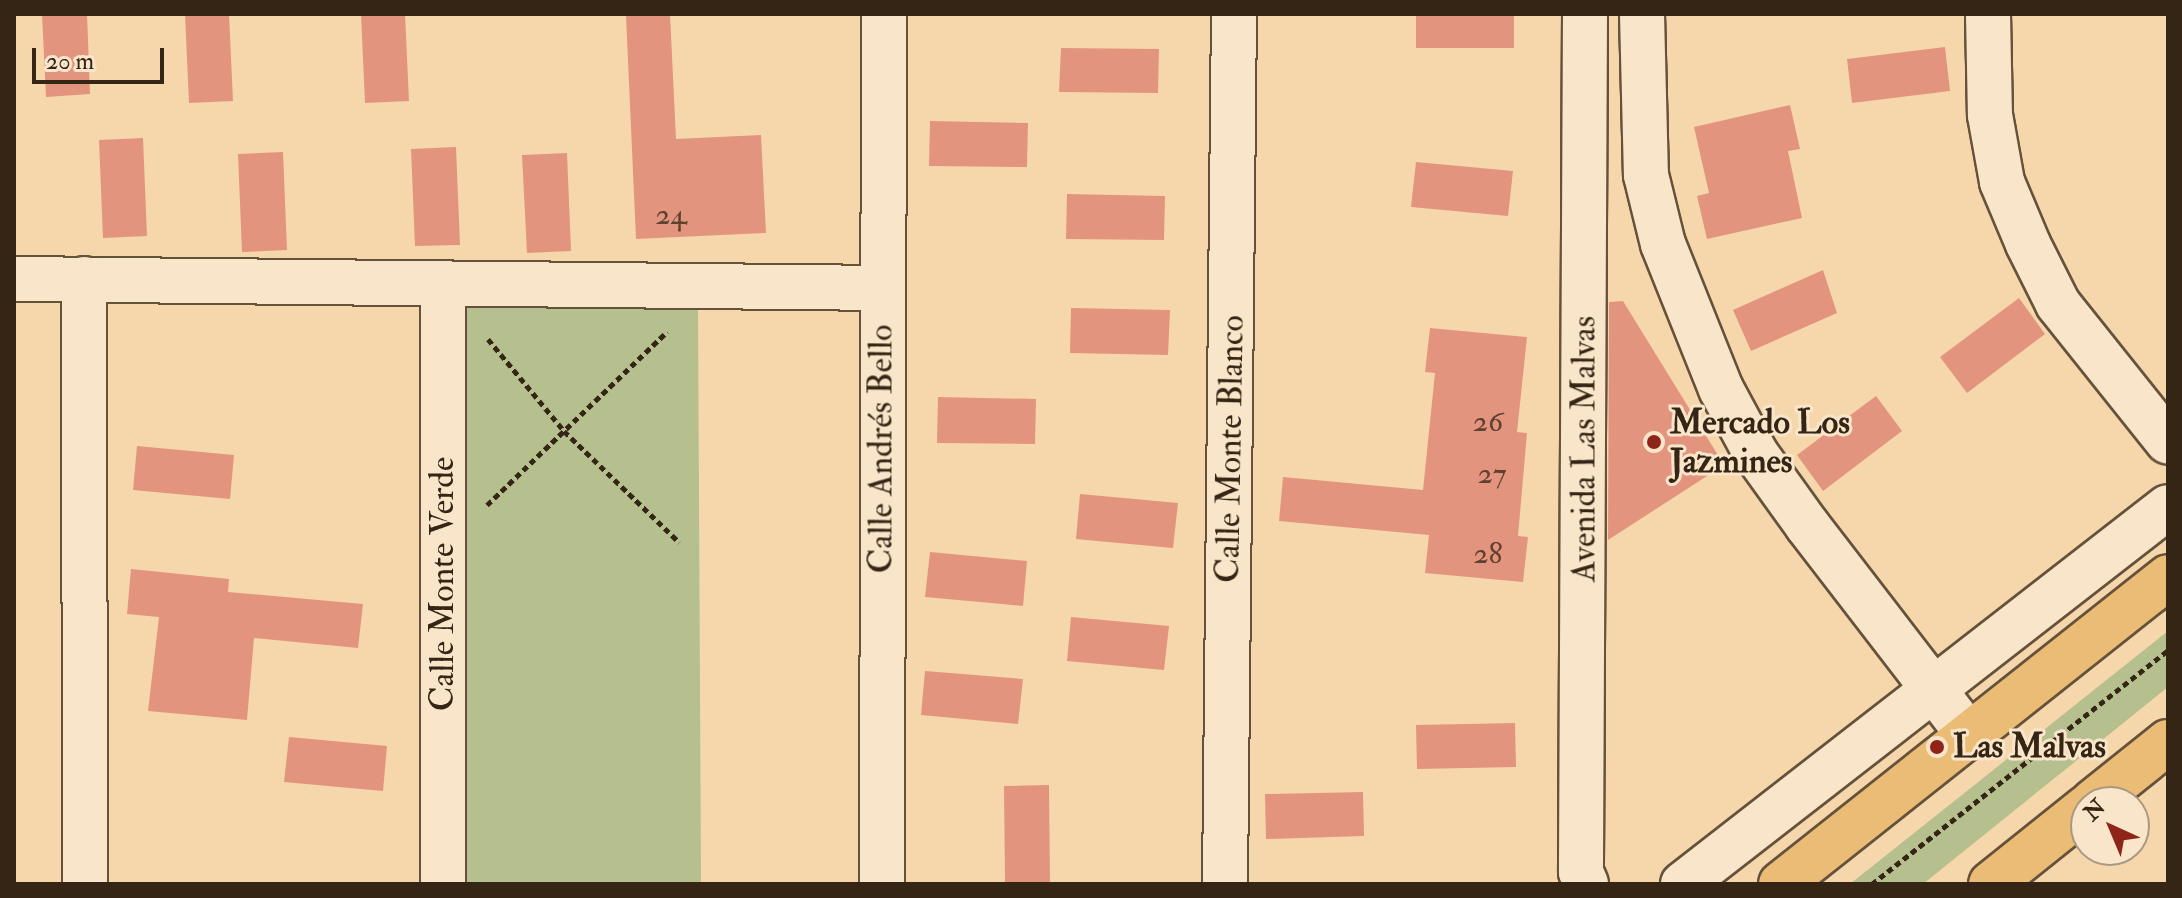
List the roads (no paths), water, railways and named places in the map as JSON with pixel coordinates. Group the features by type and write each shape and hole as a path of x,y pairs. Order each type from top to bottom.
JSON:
{"main road":[{"path":"1781,884 2168,577"},
{"path":"2113,786 2168,742"},
{"path":"1991,884 2070,821"}],"street":[{"name":"Calle Andrés Bello","path":"882,884 884,14"},
{"name":"Calle Monte Blanco","path":"1225,884 1234,14"},
{"name":"Avenida Las Malvas","path":"1585,14 1581,872 1586,884"},
{"path":"1642,14 1646,175 1663,244 1721,389 1756,454 1969,735"},
{"path":"1988,14 1990,115 2002,182 2058,304 2168,442"},
{"path":"14,279 881,288"},
{"path":"84,279 85,884"},
{"name":"Calle Monte Verde","path":"443,284 443,884"},
{"path":"1683,884 2168,507"}],"place":[{"name":"Mercado Los Jazmines","path":"1654,442"},
{"name":"Las Malvas","path":"1937,747"}]}
